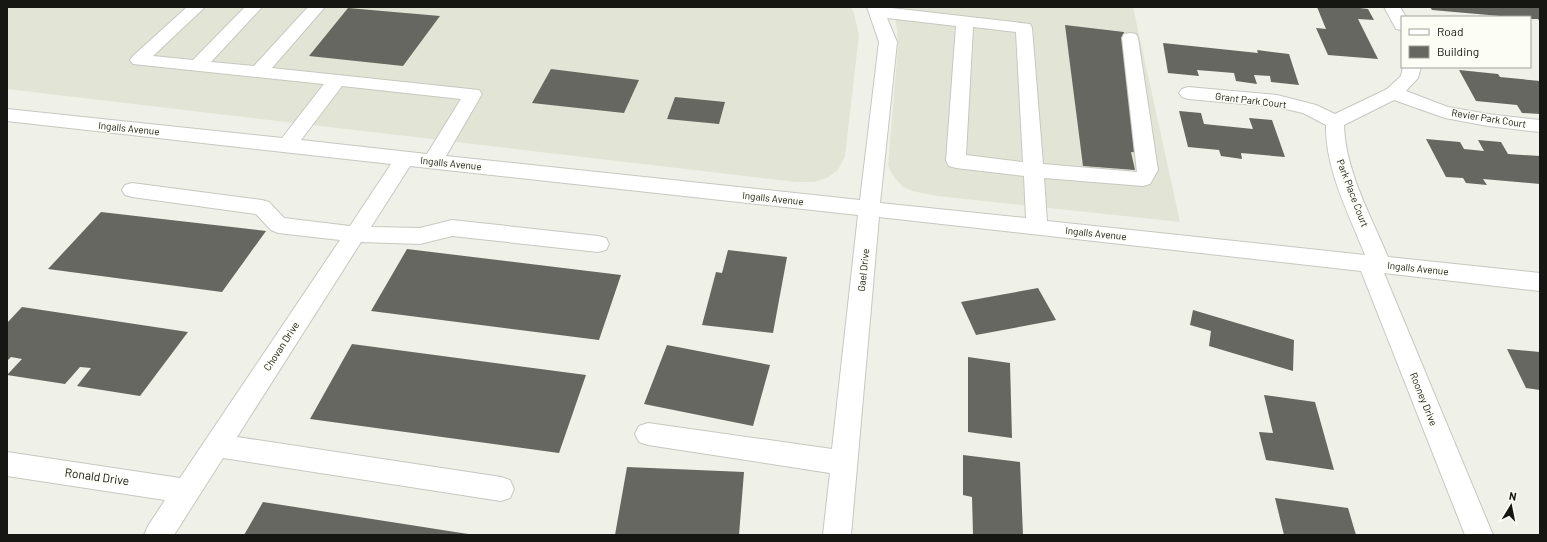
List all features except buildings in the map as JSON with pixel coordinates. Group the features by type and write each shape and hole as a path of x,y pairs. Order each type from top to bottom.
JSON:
{"street":[{"path":"197,7 139,60 473,94 433,161"},
{"path":"197,66 254,7"},
{"path":"258,72 317,7"},
{"path":"1392,7 1401,23"},
{"path":"876,10 1024,28 1037,227"},
{"name":"Gael Drive","path":"837,535 869,209 888,42 876,10"},
{"path":"965,22 956,161 1033,170 1143,179 1148,170 1130,38"},
{"path":"1335,122 1393,93 1409,78 1412,68"},
{"path":"287,145 337,80"},
{"name":"Grant Park Court","path":"1188,93 1277,101 1309,109 1335,122"},
{"name":"Revier Park Court","path":"1393,93 1445,112 1488,120 1540,126"},
{"name":"Ingalls Avenue","path":"7,115 1540,282"},
{"name":"Park Place Court","path":"1335,122 1335,142 1342,170 1375,264"},
{"name":"Chovan Drive","path":"158,535 405,158"},
{"path":"132,190 262,207 278,225 355,234 420,236 452,228 598,244"},
{"name":"Rooney Drive","path":"1375,264 1479,535"},
{"path":"648,434 844,463"},
{"path":"216,445 501,489"},
{"name":"Ronald Drive","path":"7,464 186,491"}],"shaded area":[{"path":"7,7 851,7 854,13 859,35 845,156 838,170 827,178 814,182 795,182 7,89"},
{"path":"892,7 1133,7 1180,222 937,196 912,191 903,187 894,177 888,166 898,45 897,28"}]}
